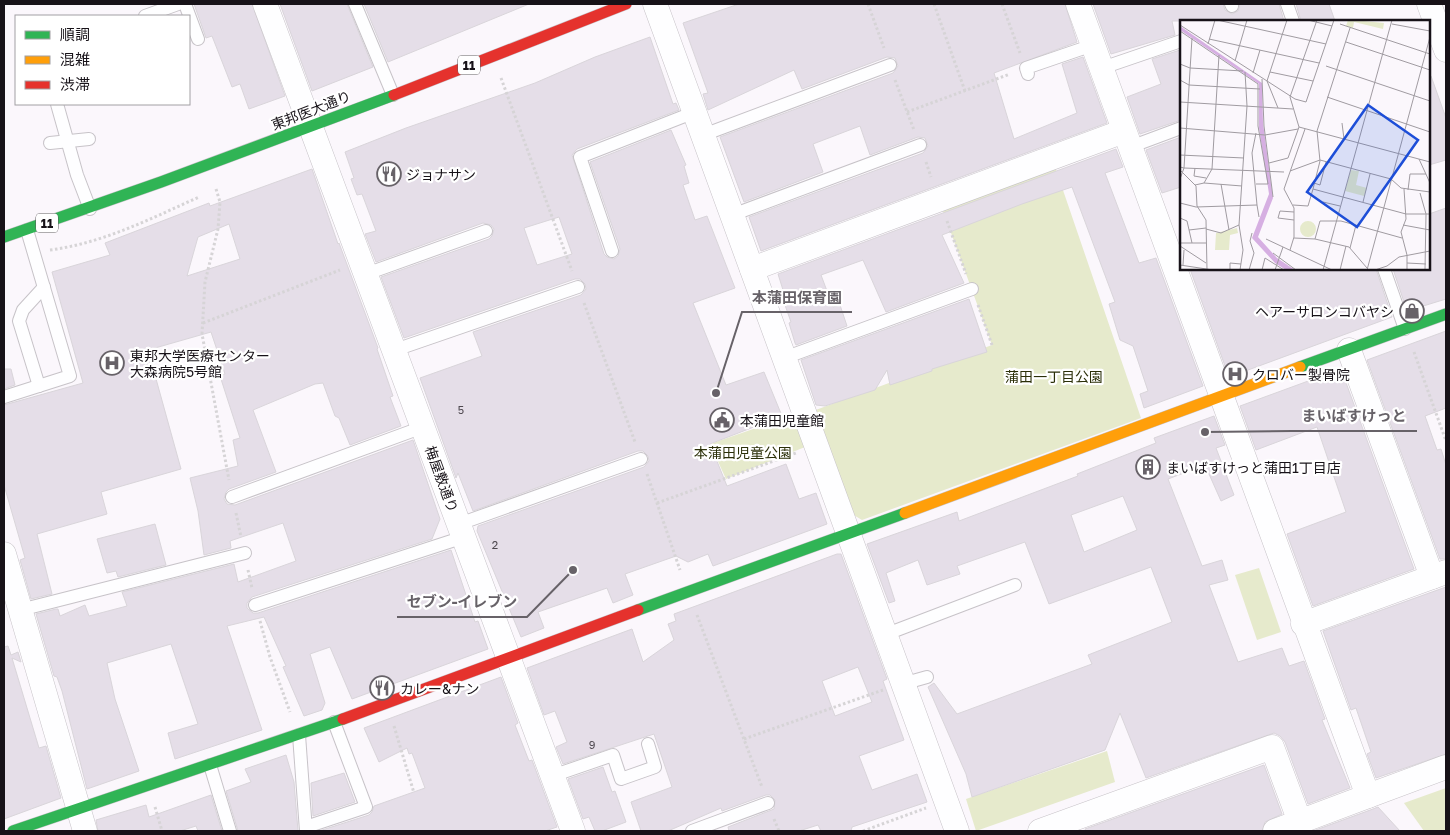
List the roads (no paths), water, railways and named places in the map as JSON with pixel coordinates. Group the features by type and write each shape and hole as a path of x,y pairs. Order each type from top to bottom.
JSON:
{"street":[{"name":"梅屋敷通り","path":"265,4 573,831"},
{"name":"東邦医大通り","path":"4,237 90,209 311,127 626,4"},
{"path":"655,4 957,831"},
{"path":"1078,4 1127,139 1172,249 1221,397 1251,471 1303,624 1368,796"},
{"path":"1437,15 1446,50"},
{"path":"752,269 939,200 1127,139"},
{"path":"13,831 82,820 164,774 210,765 298,735 1446,314"},
{"path":"1303,624 1439,575 1349,350"},
{"path":"4,554 82,820"},
{"path":"1040,831 1272,747 1300,822"},
{"path":"1275,831 1446,767"}],"lane":[{"path":"148,15 178,4"},
{"path":"355,4 394,94"},
{"path":"1287,4 1293,20"},
{"path":"190,17 198,38"},
{"path":"1102,68 1180,41"},
{"path":"1027,71 1093,45"},
{"path":"703,135 890,65"},
{"path":"57,105 77,176 90,209"},
{"path":"612,251 580,157 694,112"},
{"path":"1127,139 1180,128"},
{"path":"50,143 68,143 89,139"},
{"path":"732,215 920,145"},
{"path":"4,397 70,376 27,230"},
{"path":"364,268 486,231"},
{"path":"1384,270 1406,329"},
{"path":"39,386 19,321 23,310 44,287"},
{"path":"394,350 578,287"},
{"path":"784,358 972,289"},
{"path":"232,497 423,427"},
{"path":"255,605 462,531 641,459"},
{"path":"20,610 245,553"},
{"path":"884,635 1015,585"},
{"path":"902,684 927,677"},
{"path":"298,735 306,829 366,807 334,722"},
{"path":"552,776 613,755 621,778 655,767 648,744"},
{"path":"210,765 230,831"},
{"path":"692,831 768,803"}],"place":[{"name":"ジョナサン","path":"389,174"},
{"name":"ヘアーサロンコバヤシ","path":"1412,311"},
{"name":"東邦大学医療センター 大森病院5号館","path":"112,363"},
{"name":"クロバー製骨院","path":"1235,374"},
{"name":"本蒲田保育園","path":"716,393"},
{"name":"本蒲田児童館","path":"722,420"},
{"name":"まいばすけっと","path":"1205,432"},
{"name":"まいばすけっと蒲田1丁目店","path":"1148,467"},
{"name":"セブン-イレブン","path":"573,570"},
{"name":"カレー&ナン","path":"382,688"}],"park label":[{"name":"蒲田一丁目公園","path":"1054,376"},
{"name":"本蒲田児童公園","path":"743,452"}]}
